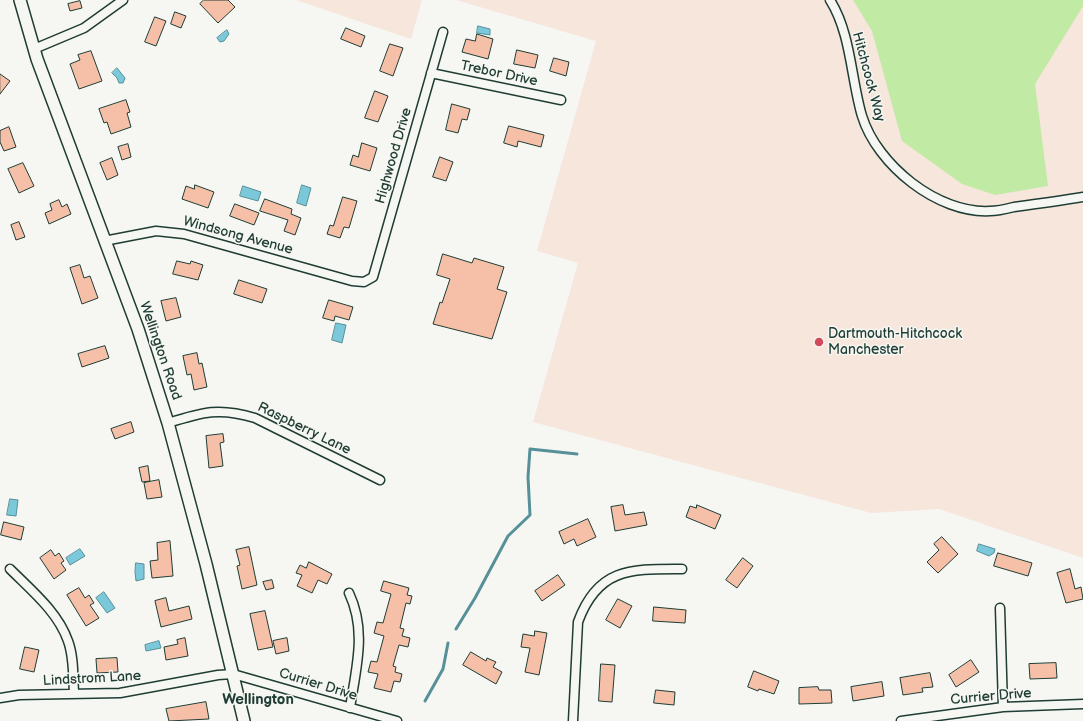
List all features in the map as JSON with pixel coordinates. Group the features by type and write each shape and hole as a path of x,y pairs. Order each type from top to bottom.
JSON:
{"main road":[{"name":"Wellington Road","path":"20,0 34,49 69,149 138,329 168,423 186,487 244,721"}],"street":[{"path":"34,49 84,28 123,0"},
{"name":"Hitchcock Way","path":"830,0 841,25 863,118 872,139 902,176 921,191 943,201 966,208 989,211 1083,196"},
{"name":"Highwood Drive","path":"364,282 372,277 443,32"},
{"name":"Trebor Drive","path":"431,73 561,100"},
{"name":"Windsong Avenue","path":"104,241 156,231 184,234 352,281 364,282"},
{"name":"Raspberry Lane","path":"168,423 209,411 240,413 255,418 380,480"},
{"path":"10,569 48,609 60,624 68,641 74,693"},
{"path":"573,721 578,622 583,608 590,598 598,588 607,581 629,570 682,569"},
{"path":"349,593 355,607 359,625 358,650 350,708"},
{"path":"1000,608 1003,707"},
{"name":"Lindstrom Lane","path":"0,698 136,691 218,674 233,674"},
{"name":"Currier Drive","path":"233,674 397,721"},
{"name":"Currier Drive","path":"901,721 1003,707 1083,704"}],"shaded area":[{"path":"296,0 422,0 411,39"},
{"name":"Dartmouth-Hitchcock Manchester","path":"456,0 1083,0 1083,558 939,509 871,513 533,422 578,263 537,251 596,41"}],"green space":[{"path":"853,0 1083,0 1083,6 1035,84 1048,186 995,195 962,184 902,141 872,31"}],"water":[{"path":"478,26 490,29 490,35 477,33"},
{"path":"227,30 229,34 224,41 220,42 217,38"},
{"path":"117,68 125,78 123,83 119,83 117,78 112,73"},
{"path":"302,185 311,188 306,206 297,203"},
{"path":"243,186 261,192 258,201 240,196"},
{"path":"336,323 346,325 342,343 332,340"},
{"path":"10,499 18,500 16,516 7,515"},
{"path":"979,544 995,549 994,553 989,556 977,551"},
{"path":"80,549 85,556 70,565 66,558"},
{"path":"136,563 144,564 144,579 136,581 135,572"},
{"path":"104,592 115,608 107,613 96,598"},
{"path":"159,641 161,648 146,651 145,645"}],"building":[{"path":"204,0 228,0 235,7 218,23 200,4"},
{"path":"80,1 82,8 70,11 68,4"},
{"path":"175,12 186,16 181,28 171,24"},
{"path":"155,17 166,21 156,46 145,42"},
{"path":"346,28 365,36 361,47 341,39"},
{"path":"477,34 493,39 488,59 462,52 466,39 475,41"},
{"path":"390,44 403,48 393,76 380,71"},
{"path":"517,50 538,55 535,68 514,64"},
{"path":"91,51 102,81 79,89 70,64 80,60 78,55"},
{"path":"554,58 569,62 566,76 550,71"},
{"path":"0,74 10,81 0,94"},
{"path":"375,91 388,96 378,122 365,118"},
{"path":"126,100 130,112 127,113 131,127 111,134 107,122 104,123 99,109"},
{"path":"452,104 470,109 467,120 462,119 458,133 446,130"},
{"path":"509,126 544,135 541,147 518,141 517,147 504,143"},
{"path":"9,127 16,147 4,151 0,142 0,131"},
{"path":"362,143 377,148 370,171 350,165 353,155 358,157"},
{"path":"128,144 131,157 122,160 118,147"},
{"path":"440,157 453,162 446,181 433,177"},
{"path":"112,158 118,175 107,180 100,163"},
{"path":"23,163 34,186 19,193 8,169"},
{"path":"195,185 214,192 208,208 182,199 186,186 194,189"},
{"path":"343,197 357,201 349,228 344,227 340,238 327,234 330,225 333,226"},
{"path":"265,199 292,209 291,214 301,218 295,235 284,231 288,220 260,211"},
{"path":"59,200 62,207 67,204 71,214 49,224 45,213 52,210 50,204"},
{"path":"235,204 259,213 254,225 230,216"},
{"path":"19,222 25,237 16,240 11,225"},
{"path":"443,254 472,263 474,258 504,267 497,289 507,292 492,339 433,324 440,302 442,303 450,279 437,275"},
{"path":"177,261 190,264 191,261 203,265 198,280 173,274"},
{"path":"80,265 84,278 90,276 98,298 82,304 70,268"},
{"path":"239,280 267,289 262,303 234,294"},
{"path":"176,298 181,317 166,321 161,301"},
{"path":"329,300 353,307 349,320 335,316 334,321 323,318"},
{"path":"105,346 109,358 82,367 78,354"},
{"path":"197,353 199,364 202,363 207,387 194,390 191,374 187,375 183,356"},
{"path":"131,422 134,432 115,439 111,429"},
{"path":"223,434 224,442 220,443 223,466 209,468 206,436"},
{"path":"148,466 150,481 142,482 139,468"},
{"path":"159,480 162,497 147,499 144,483"},
{"path":"623,505 625,515 644,512 647,525 615,531 611,507"},
{"path":"697,505 721,515 715,529 686,517 690,506 696,508"},
{"path":"588,519 596,537 577,546 574,539 564,544 559,532"},
{"path":"4,522 24,527 21,540 1,535"},
{"path":"942,537 958,554 938,573 927,562 939,550 934,544"},
{"path":"170,541 173,576 152,578 150,561 158,560 157,543"},
{"path":"249,547 257,585 242,589 237,566 240,565 236,550"},
{"path":"51,550 55,556 59,553 64,561 61,563 66,570 54,579 40,558"},
{"path":"998,553 1032,563 1028,576 994,566"},
{"path":"743,558 753,566 737,588 726,580"},
{"path":"309,562 332,574 327,584 318,580 312,593 297,586 302,575 296,573 300,565 306,568"},
{"path":"1070,569 1075,589 1081,587 1083,599 1066,603 1057,573"},
{"path":"558,575 565,585 542,601 535,591"},
{"path":"272,580 274,588 266,590 263,582"},
{"path":"384,581 409,588 407,595 412,596 410,604 406,603 400,628 404,629 402,636 410,638 408,647 399,645 393,666 396,667 395,672 402,674 400,682 394,681 391,692 374,688 378,674 368,672 371,661 377,662 384,636 374,633 377,622 383,623 391,594 381,591"},
{"path":"79,588 85,598 89,595 94,603 90,605 99,618 86,626 67,595"},
{"path":"166,598 169,611 189,606 192,619 161,627 155,601"},
{"path":"618,599 632,606 620,628 606,620"},
{"path":"654,607 686,610 685,623 653,621"},
{"path":"265,611 273,647 258,650 250,614"},
{"path":"535,631 547,633 539,675 525,672 530,648 521,647 523,634 534,636"},
{"path":"185,638 188,656 166,660 164,647 178,644 177,640"},
{"path":"287,638 289,651 276,654 273,641"},
{"path":"25,647 39,650 34,672 20,669"},
{"path":"471,652 486,661 487,658 496,662 493,667 502,672 496,684 463,665"},
{"path":"117,658 118,672 97,673 96,659"},
{"path":"971,660 979,672 956,687 949,675"},
{"path":"1056,663 1057,678 1030,679 1029,664"},
{"path":"601,664 615,665 612,702 599,701"},
{"path":"754,671 779,681 774,694 759,689 758,691 748,687"},
{"path":"930,673 933,687 922,688 923,692 903,695 900,678"},
{"path":"882,682 884,696 853,701 851,687"},
{"path":"818,687 819,690 831,690 832,703 799,704 799,688"},
{"path":"656,690 675,692 674,705 654,703"},
{"path":"206,702 209,719 169,721 166,709"}],"waterway":[{"path":"456,629 475,598 508,536 530,515 528,477 530,449 577,454"},
{"path":"425,701 443,669 448,643"}],"place":[{"name":"Dartmouth-Hitchcock Manchester","path":"819,342"}],"district":[{"name":"Wellington","path":"258,700"}]}
